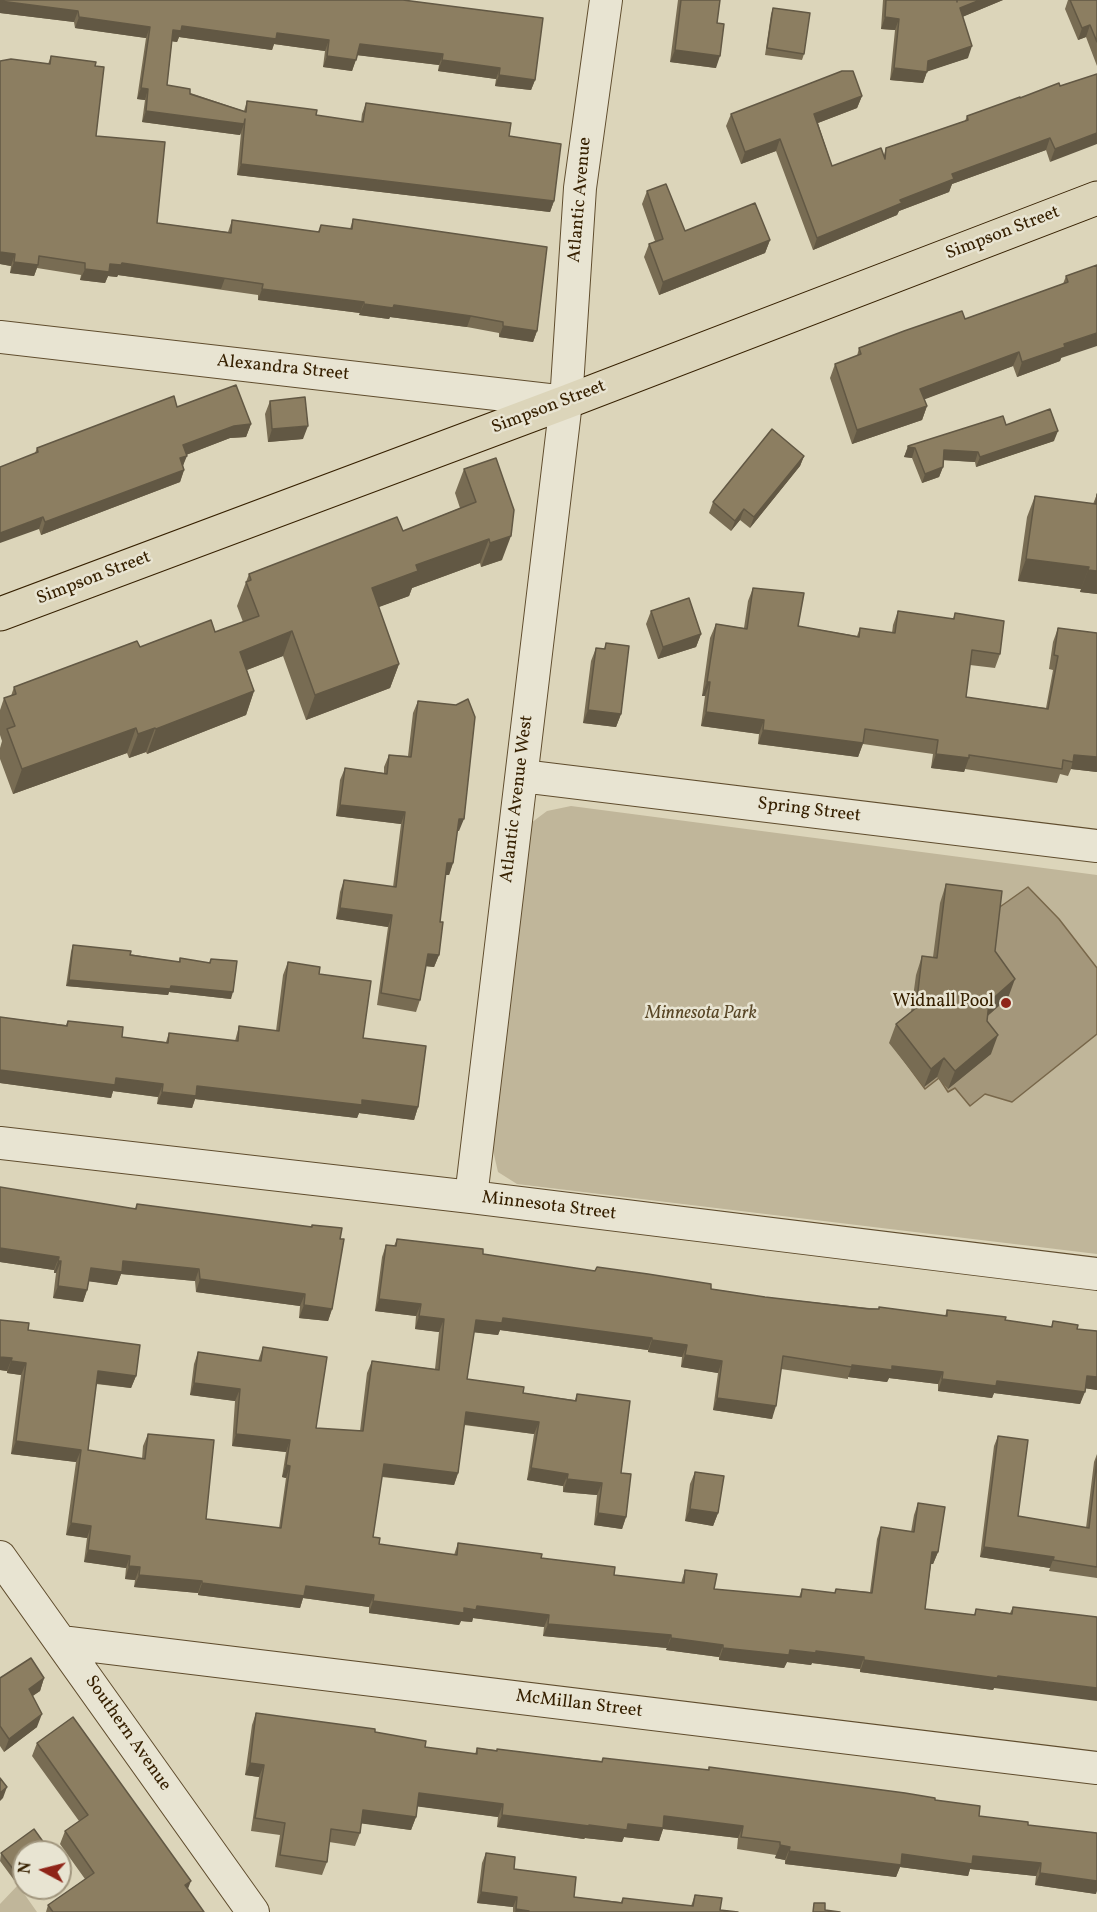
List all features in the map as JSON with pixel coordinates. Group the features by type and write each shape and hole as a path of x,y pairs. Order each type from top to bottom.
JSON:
{"main road":[{"name":"Simpson Street","path":"0,614 566,402 1097,198"}],"street":[{"name":"Atlantic Avenue","path":"566,402 580,188 606,0"},
{"name":"Alexandra Street","path":"0,337 566,402"},
{"name":"Atlantic Avenue West","path":"471,1197 566,402"},
{"name":"Spring Street","path":"522,776 1097,846"},
{"name":"Minnesota Street","path":"0,1143 471,1197 1097,1274"},
{"name":"Southern Avenue","path":"0,1557 253,1912"},
{"name":"McMillan Street","path":"61,1642 1097,1768"}],"green space":[{"name":"Minnesota Park","path":"571,806 1097,875 1097,1254 517,1184 498,1172 492,1146 527,826 547,811"},
{"path":"12,1891 12,1900 29,1900 37,1912 0,1912 0,1904"}],"shaded area":[{"name":"Widnall Pool","path":"1028,887 1059,919 1097,968 1097,1034 1012,1102 985,1094 970,1106 955,1088 948,1092 939,1078 925,1089 892,1044 997,909"}],"building":[{"path":"0,0 403,0 543,18 535,80 499,75 500,68 442,60 443,54 360,44 356,60 327,56 329,40 277,33 276,39 182,26 181,31 173,30 167,85 190,89 190,94 246,112 247,101 317,110 316,115 363,122 366,103 511,123 509,136 561,144 554,201 241,164 245,119 244,124 146,111 148,89 141,88 150,27 79,17 78,11"},
{"path":"681,0 720,0 717,23 724,24 720,56 675,50"},
{"path":"886,0 980,0 960,8 972,46 928,61 927,72 894,68 899,19 885,17"},
{"path":"1070,0 1097,0 1097,42 1090,25 1082,28"},
{"path":"773,8 810,13 804,54 767,48"},
{"path":"51,56 96,62 95,66 104,67 96,136 165,142 157,223 231,233 232,220 319,232 321,225 352,229 353,219 547,247 537,331 503,326 503,322 471,316 394,305 393,308 262,289 263,284 122,263 121,265 110,264 109,272 85,269 85,263 39,256 38,265 14,262 15,254 0,252 0,61 11,59 50,64"},
{"path":"842,71 853,71 862,96 814,114 832,166 881,148 885,159 886,148 968,120 967,116 1059,83 1060,86 1097,74 1097,133 1055,149 1050,138 952,174 954,179 900,200 902,203 817,238 780,139 745,152 731,114"},
{"path":"666,184 685,231 755,203 770,240 663,282 649,244 663,239 647,191"},
{"path":"1097,265 1097,333 1022,362 1019,352 920,389 927,406 857,430 835,364 861,354 859,348 962,311 965,319 1068,282 1066,276"},
{"path":"236,385 251,424 234,426 183,445 187,456 180,458 184,470 45,522 43,517 0,533 0,467 38,452 37,448 174,396 177,407"},
{"path":"305,397 308,426 272,429 270,401"},
{"path":"1050,409 1058,431 980,457 978,452 944,450 943,467 925,474 915,448 908,447 1003,416 1006,425"},
{"path":"772,429 804,456 754,517 744,509 735,521 713,502"},
{"path":"496,458 514,510 511,536 490,543 489,539 416,565 418,571 372,588 399,664 315,695 292,631 240,652 254,691 156,729 138,734 136,728 22,769 7,729 15,726 4,698 16,694 14,687 137,641 140,647 211,620 215,632 259,616 246,582 251,580 249,574 397,517 403,531 476,502 464,469"},
{"path":"1097,494 1097,571 1088,570 1089,567 1026,559 1035,496 1096,504"},
{"path":"753,588 804,593 798,626 859,637 860,628 895,633 898,611 954,619 955,613 1004,621 1000,654 972,650 966,697 1048,709 1058,656 1054,655 1058,628 1097,633 1097,757 1074,755 1073,762 1063,760 1062,769 969,755 969,758 936,754 938,740 865,729 863,743 763,730 764,720 706,712 710,682 707,682 716,624 747,629"},
{"path":"689,598 701,634 663,647 651,611"},
{"path":"606,643 629,646 621,714 588,710 596,648 605,649"},
{"path":"468,699 475,717 464,819 459,819 453,863 447,863 440,922 443,922 439,955 428,954 420,1000 381,993 392,915 340,908 344,880 396,887 405,812 340,805 345,768 387,774 389,755 411,757 418,701 456,705"},
{"path":"946,884 1002,891 995,951 1015,979 989,1002 987,1021 998,1035 955,1071 944,1058 931,1069 896,1024 916,1008 922,956 937,958"},
{"path":"73,945 131,951 130,955 180,962 180,958 210,963 211,959 237,961 233,992 69,980"},
{"path":"288,962 320,967 319,974 371,981 363,1038 426,1046 418,1107 362,1100 362,1105 197,1086 196,1096 162,1092 163,1084 116,1078 115,1085 0,1070 0,1017 67,1026 68,1021 123,1027 122,1037 168,1043 169,1033 238,1041 239,1026 279,1031"},
{"path":"0,1187 136,1209 137,1204 312,1227 312,1225 342,1228 340,1239 344,1239 332,1309 304,1305 305,1294 200,1279 199,1269 123,1261 122,1272 91,1268 87,1290 58,1286 61,1261 58,1261 59,1257 0,1248"},
{"path":"397,1239 483,1249 483,1254 595,1271 597,1267 648,1274 711,1284 711,1289 765,1297 869,1309 879,1309 879,1307 947,1316 947,1310 1006,1317 1005,1320 1052,1327 1053,1321 1078,1325 1077,1329 1097,1331 1097,1377 1087,1376 1085,1392 997,1381 996,1386 942,1379 943,1372 892,1366 892,1370 852,1365 852,1367 783,1356 776,1406 717,1398 722,1361 685,1355 687,1345 652,1340 652,1338 503,1318 502,1323 476,1320 467,1379 524,1387 523,1393 576,1401 577,1394 630,1401 621,1473 631,1474 626,1517 598,1513 602,1483 567,1479 568,1474 531,1468 539,1422 466,1412 458,1473 384,1464 373,1537 380,1538 379,1544 457,1555 458,1543 542,1554 541,1558 615,1567 614,1575 684,1583 685,1570 717,1574 714,1589 801,1597 802,1589 835,1593 836,1589 872,1593 881,1527 914,1532 918,1503 945,1507 938,1552 932,1552 925,1609 975,1615 976,1609 1012,1614 1013,1607 1097,1617 1097,1688 998,1676 997,1678 864,1660 864,1657 816,1651 816,1653 790,1650 789,1655 723,1648 723,1645 671,1638 671,1635 548,1624 549,1615 477,1606 476,1610 464,1608 464,1613 373,1601 374,1595 306,1586 304,1596 202,1583 202,1581 139,1575 140,1567 129,1566 130,1556 88,1550 91,1526 71,1523 81,1450 16,1441 26,1363 0,1357 0,1320 29,1323 28,1330 140,1345 136,1376 98,1371 88,1450 145,1459 148,1434 214,1440 206,1519 281,1528 290,1466 286,1465 290,1440 236,1434 240,1389 194,1383 198,1352 261,1361 263,1347 327,1357 316,1428 363,1431 372,1361 439,1370 444,1319 419,1316 421,1304 379,1299 386,1245 396,1246"},
{"path":"998,1436 1028,1440 1018,1516 1089,1528 1097,1459 1097,1567 1053,1560 1054,1557 984,1547"},
{"path":"695,1472 724,1476 718,1513 690,1509"},
{"path":"31,1658 44,1678 29,1689 42,1714 9,1739 0,1726 0,1678"},
{"path":"256,1713 375,1729 375,1732 426,1741 425,1747 477,1754 477,1748 497,1751 497,1749 602,1762 603,1758 709,1770 709,1767 905,1793 980,1806 979,1816 1028,1822 1028,1825 1097,1833 1097,1881 1040,1873 1041,1863 973,1856 972,1864 902,1854 901,1865 789,1851 790,1847 780,1845 780,1842 741,1837 743,1826 664,1816 663,1828 628,1824 627,1830 502,1815 503,1804 419,1793 416,1817 363,1810 360,1833 331,1829 327,1862 280,1855 285,1823 255,1818 264,1765 250,1763"},
{"path":"73,1717 191,1881 185,1885 204,1912 53,1912 48,1905 55,1900 72,1900 72,1888 94,1873 65,1831 88,1815 37,1743"},
{"path":"0,1778 7,1787 0,1793"},
{"path":"34,1829 42,1840 19,1840"},
{"path":"12,1845 12,1868 1,1853"},
{"path":"486,1853 515,1857 514,1869 576,1877 574,1897 622,1903 623,1898 693,1906 695,1895 722,1898 720,1910 738,1912 529,1912 516,1909 517,1897 481,1892"},
{"path":"814,1903 825,1903 825,1910 840,1912 813,1912"}],"place":[{"name":"Widnall Pool","path":"1006,1003"}]}
